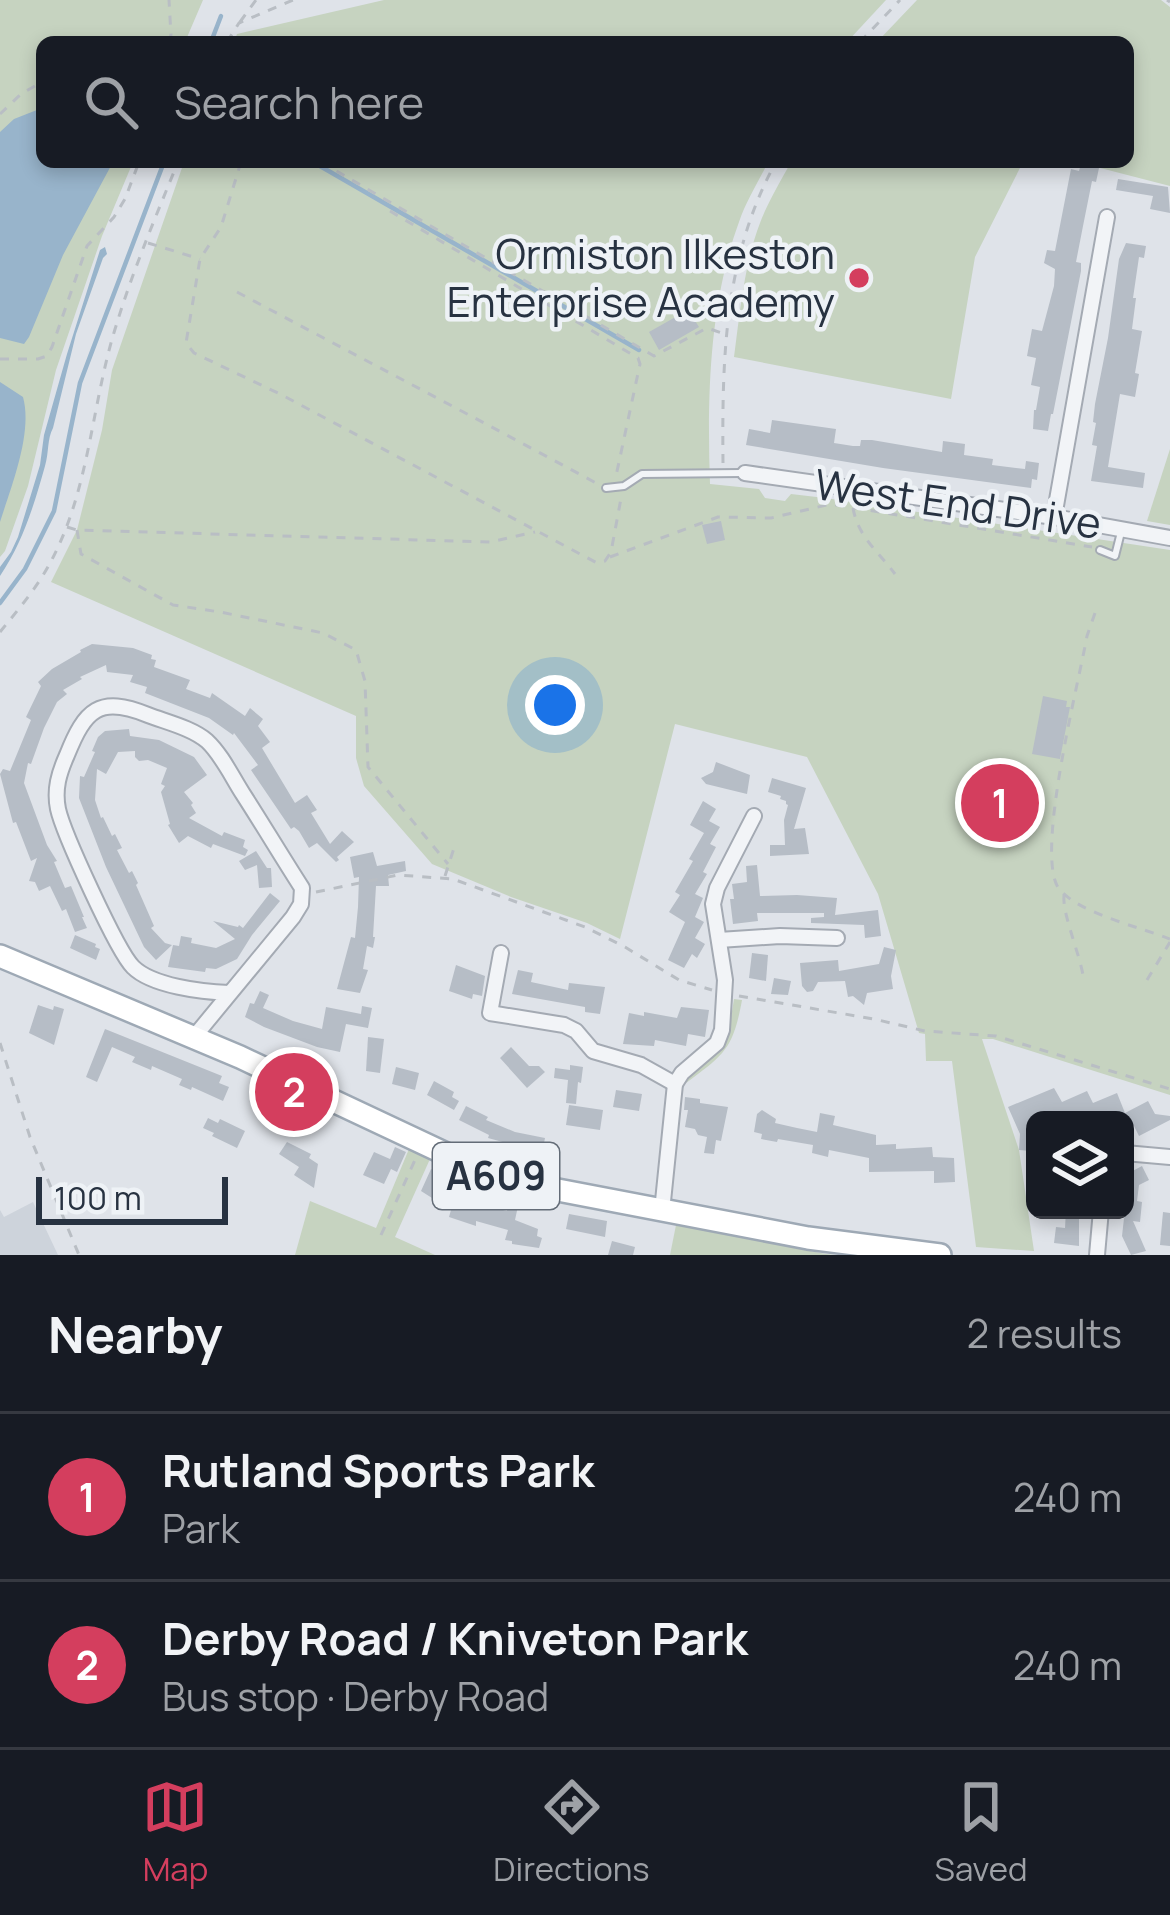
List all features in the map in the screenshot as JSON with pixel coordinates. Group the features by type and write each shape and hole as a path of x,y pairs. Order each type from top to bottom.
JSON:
{"main road":[{"name":"A609","path":"0,956 194,1037 493,1176 808,1238 940,1255"}],"street":[{"path":"1054,517 1107,217"},
{"name":"West End Drive","path":"745,473 776,485 1054,517 1170,538"},
{"path":"194,1037 293,917 302,888 205,739 143,712 102,707 86,716 76,733 58,776 58,812 117,943 133,967 189,989 229,993"},
{"path":"662,1211 675,1084 717,1043 722,1030 725,994 714,897 738,830 754,816"},
{"path":"719,940 801,943 837,938"},
{"path":"501,953 490,1013 564,1025 593,1051 641,1065 675,1084"},
{"path":"1134,1156 1151,1162 1170,1157"},
{"path":"1096,1255 1100,1219"}],"lane":[{"path":"610,489 642,474 745,473"},
{"path":"1100,550 1115,556 1122,528"}],"path":[{"path":"169,0 171,36"},
{"path":"231,36 256,0"},
{"path":"239,23 293,0"},
{"path":"866,36 900,0"},
{"path":"0,114 36,85"},
{"path":"0,359 46,356 86,246 113,217 137,168"},
{"path":"0,632 49,567 67,527 116,325 176,168"},
{"path":"239,168 221,227 200,259 186,344 597,563 718,517 771,518 815,506 853,506 1100,550"},
{"path":"331,168 654,356 707,328 725,334"},
{"path":"723,474 725,334 748,217 773,168"},
{"path":"237,292 610,489 638,358 390,211"},
{"path":"146,243 200,259"},
{"path":"608,557 624,486"},
{"path":"853,506 866,541 895,574"},
{"path":"67,527 490,542 536,532"},
{"path":"77,530 81,554 173,605 322,633 356,650 365,681 368,767 448,864"},
{"path":"1095,614 1087,635 1052,826 1052,869 1058,889 1077,903 1170,941 1147,980"},
{"path":"444,877 455,845"},
{"path":"303,895 398,874 444,877 585,927 679,980 725,994 925,1030 996,1036 1170,1089"},
{"path":"1064,893 1062,904 1083,975"},
{"path":"0,1042 30,1137 80,1255"},
{"path":"381,1234 422,1144"}],"shaded area":[{"path":"33,1202 58,1255 0,1255 0,1210 4,1217"}],"green space":[{"path":"0,0 203,0 188,36 36,36 36,168 130,168 56,370 28,486 0,557"},
{"path":"384,0 886,0 853,36 237,34"},
{"path":"917,0 1161,0 1170,7 1170,186 1100,168 1134,168 1134,36 883,36"},
{"path":"182,168 765,168 742,214 721,285 710,385 710,484 759,489 765,498 785,501 791,494 825,498 1170,550 1170,1095 982,1039 1019,1150 1034,1251 976,1247 952,1061 926,1061 925,1034 919,1033 878,894 807,757 675,724 620,939 432,864 364,786 356,758 356,716 51,582 77,530 112,370"},
{"name":"Ormiston Ilkeston Enterprise Academy","path":"788,168 1020,168 975,257 951,399 734,357 743,289 767,207"},
{"path":"1170,449 1170,525 1147,521"},
{"path":"734,999 742,1000 731,1040 686,1083 722,1045"},
{"path":"409,1149 430,1159 395,1237 435,1255 295,1255 310,1201 376,1228"},
{"path":"676,1225 826,1254 836,1255 670,1255"}],"water":[{"path":"36,110 36,168 110,168 63,255 24,344 0,338 0,132 14,119"},
{"path":"105,247 107,254 76,334 37,495 21,537 0,576 0,567 18,537 67,354 100,250"},
{"path":"0,382 23,397 25,427 0,522"}],"building":[{"path":"1099,168 1096,182 1092,181 1076,262 1081,263 1081,271 1053,414 1048,431 1033,429 1040,387 1031,385 1036,358 1027,356 1032,329 1042,331 1054,286 1055,269 1044,263 1047,250 1055,251 1071,169"},
{"path":"1118,179 1168,187 1170,213 1150,209 1153,196 1116,190"},
{"path":"1126,243 1146,246 1144,258 1139,257 1133,298 1132,329 1142,331 1135,373 1139,374 1135,397 1120,394 1108,467 1145,473 1143,488 1091,481 1097,446 1092,445 1095,404 1119,259"},
{"path":"688,310 699,327 659,350 649,332"},
{"path":"772,420 836,429 834,443 853,446 872,440 942,452 943,441 965,444 964,455 993,459 992,465 1025,469 1026,461 1039,463 1037,480 1032,479 1031,488 746,445 749,429 770,433"},
{"path":"721,521 725,540 707,544 702,525"},
{"path":"92,644 152,655 154,667 190,680 186,689 210,698 212,693 245,716 250,708 263,719 258,726 270,742 262,748 295,803 307,795 317,810 311,813 330,844 342,831 354,842 336,862 317,843 309,848 251,770 258,765 234,733 145,693 147,687 130,682 133,675 107,672 106,665 63,690 67,694 57,702 44,728 24,783 65,888 71,886 84,917 87,928 75,932 50,886 39,891 29,881 37,858 31,861 13,823 0,774 3,769 10,771 31,720 26,717 41,686 38,682"},
{"path":"1043,696 1067,701 1070,707 1060,759 1032,754"},
{"path":"129,729 130,736 159,740 194,757 207,775 184,792 196,813 189,818 222,836 224,832 245,840 243,847 248,850 245,856 213,844 211,848 188,836 179,843 168,825 161,792 167,768 139,761 135,751 118,752 106,774 97,769 95,800 101,818 115,834 122,848 117,850 138,883 151,928 172,945 156,960 144,947 79,798 80,776 84,777 98,737 105,731"},
{"path":"716,762 750,775 747,794 706,784 701,778 713,772"},
{"path":"772,778 806,788 794,829 805,828 809,854 770,856 770,845 785,845 788,805 781,796 768,792"},
{"path":"703,801 716,809 709,821 720,827 710,844 716,847 703,872 707,874 695,894 703,898 695,917 704,922 695,938 705,944 684,968 668,960 685,922 669,912 704,833 690,825"},
{"path":"256,851 271,868 272,887 259,888 257,865 245,870 239,861"},
{"path":"373,852 377,866 405,861 406,871 388,875 389,886 376,886 375,937 373,948 367,946 363,969 368,970 360,993 337,989 351,937 355,938 359,877 354,878 350,857"},
{"path":"757,865 760,896 837,898 835,915 878,910 881,936 865,938 864,925 811,923 811,918 824,917 824,913 757,913 758,921 733,924 732,884 747,882 746,866"},
{"path":"270,893 280,901 237,959 205,972 168,967 173,945 179,946 181,936 216,948 235,939 213,921 243,928"},
{"path":"75,935 96,944 100,949 96,960 70,948"},
{"path":"884,947 896,950 893,989 867,993 864,1005 848,997 845,981 818,982 807,992 802,986 800,963 838,960 839,971 879,964"},
{"path":"752,953 768,955 766,981 749,978"},
{"path":"456,965 485,976 482,996 473,994 472,999 449,991"},
{"path":"518,970 533,973 531,982 568,990 569,983 605,987 600,1014 512,994"},
{"path":"774,978 791,981 788,995 771,994"},
{"path":"260,991 269,995 263,1008 322,1029 326,1007 361,1014 362,1006 372,1008 368,1028 346,1024 340,1052 317,1047 245,1017"},
{"path":"38,1005 64,1009 54,1045 29,1033"},
{"path":"681,1007 709,1010 705,1037 688,1034 686,1046 655,1040 654,1046 623,1044 629,1013 677,1018"},
{"path":"105,1029 222,1076 219,1083 229,1087 223,1101 179,1085 182,1079 132,1062 135,1057 112,1047 97,1082 86,1077"},
{"path":"368,1037 384,1039 380,1073 366,1071"},
{"path":"511,1047 529,1066 545,1072 527,1088 500,1058"},
{"path":"570,1065 583,1067 576,1104 566,1103 568,1080 554,1078 555,1068 570,1070"},
{"path":"396,1067 419,1073 415,1090 392,1084"},
{"path":"434,1081 454,1092 452,1097 459,1101 454,1110 427,1095"},
{"path":"1054,1088 1062,1102 1087,1091 1093,1103 1117,1093 1124,1111 1026,1111 1026,1151 1019,1150 1020,1134 1008,1107"},
{"path":"616,1090 642,1094 639,1111 613,1107"},
{"path":"685,1097 728,1107 714,1154 704,1153 707,1137 685,1127"},
{"path":"1148,1101 1155,1114 1170,1116 1170,1120 1139,1136 1134,1111 1129,1111"},
{"path":"569,1105 603,1110 600,1130 566,1125"},
{"path":"466,1106 515,1132 545,1138 542,1153 488,1138 459,1120"},
{"path":"762,1110 775,1123 797,1128 817,1132 820,1113 835,1116 833,1125 876,1135 876,1145 932,1147 933,1157 954,1158 955,1182 934,1183 934,1171 869,1172 869,1158 829,1150 828,1157 812,1153 813,1145 761,1139 762,1134 754,1132"},
{"path":"208,1118 245,1131 237,1148 203,1128"},
{"path":"287,1142 311,1154 309,1158 318,1164 314,1188 294,1175 299,1167 279,1154"},
{"path":"395,1147 406,1152 397,1172 391,1169 384,1184 363,1175 374,1152 390,1159"},
{"path":"1142,1166 1149,1180 1139,1185 1140,1222 1133,1221 1146,1251 1131,1255 1122,1236 1124,1219 1134,1219 1134,1170"},
{"path":"431,1169 450,1177 443,1192 460,1200 507,1211 508,1204 518,1206 515,1220 538,1229 539,1248 505,1240 508,1230 449,1217 451,1210 421,1191"},
{"path":"1163,1212 1170,1213 1170,1246 1160,1245"},
{"path":"569,1214 607,1221 605,1237 566,1229"},
{"path":"1066,1219 1079,1219 1079,1246 1054,1243 1056,1227 1065,1228"},
{"path":"612,1241 635,1247 633,1255 608,1255"}],"waterway":[{"path":"213,36 221,16"},
{"path":"0,603 25,569 54,511 80,383 162,168"},
{"path":"323,168 639,350"}],"place":[{"name":"Ormiston Ilkeston Enterprise Academy","path":"859,278"},
{"name":"Rutland Sports Park","path":"1000,803"},
{"name":"Derby Road / Kniveton Park","path":"294,1092"}]}
